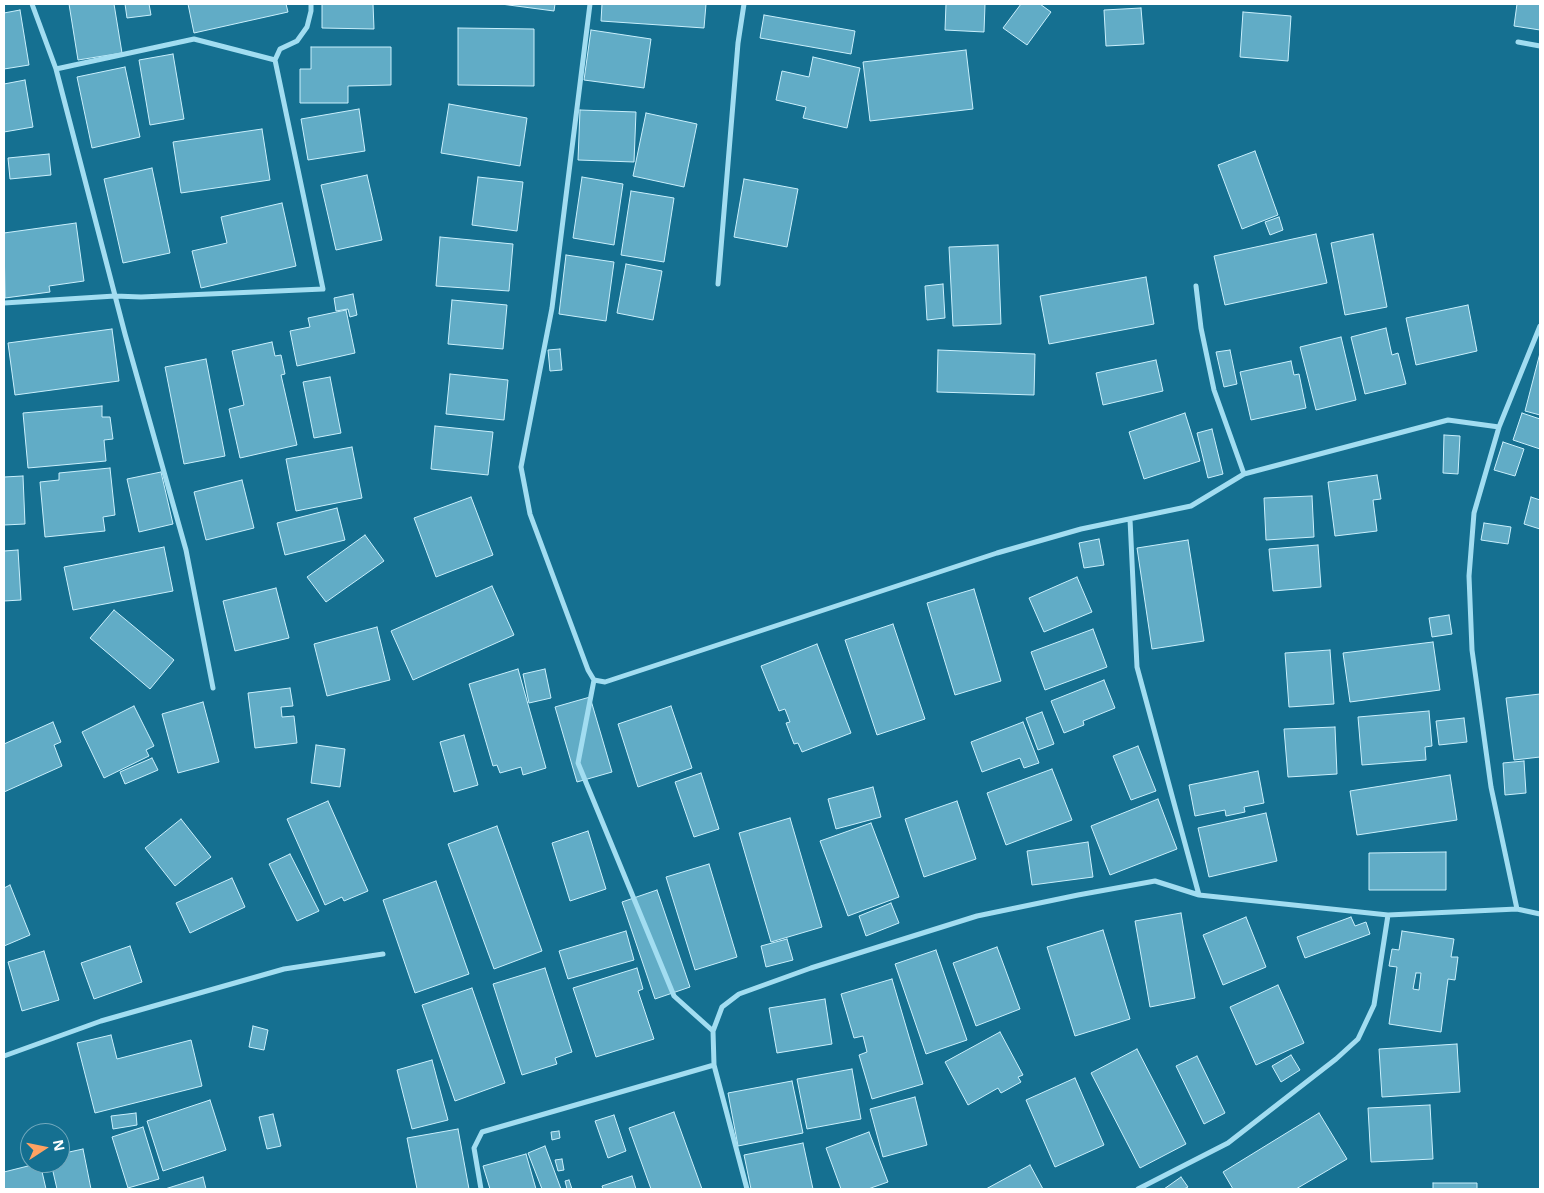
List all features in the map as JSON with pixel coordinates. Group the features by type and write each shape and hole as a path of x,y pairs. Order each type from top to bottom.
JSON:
{"street":[{"path":"32,4 56,69 115,296 186,550 213,688"},
{"path":"4,303 115,296 323,289 275,60 280,49 297,42 307,26 311,4"},
{"path":"590,4 552,308 521,467 530,514 588,670 594,680 578,763 674,996 713,1031"},
{"path":"718,284 738,43 744,4"},
{"path":"56,69 194,39 275,60"},
{"path":"1518,42 1540,46"},
{"path":"1196,286 1201,328 1214,390 1244,474"},
{"path":"1517,909 1491,787 1472,650 1469,576 1474,513 1499,427 1540,326"},
{"path":"594,680 604,682 614,679 997,553 1081,529 1191,506 1244,474 1448,420 1499,427"},
{"path":"1130,519 1137,667 1199,895"},
{"path":"747,1189 714,1066 713,1031 722,1007 739,994 811,968 977,916 1155,881 1199,895 1388,915 1517,909 1540,914"},
{"path":"1138,1189 1228,1143 1336,1059 1358,1039 1374,1005 1388,915"},
{"path":"4,1056 101,1021 284,969 383,954"},
{"path":"481,1189 474,1148 482,1132 714,1066"}],"building":[{"path":"69,4 114,4 122,53 78,60"},
{"path":"125,4 149,4 151,15 127,18"},
{"path":"188,4 286,4 288,12 194,33"},
{"path":"322,4 373,4 374,29 322,28"},
{"path":"501,4 555,4 554,11"},
{"path":"602,4 706,4 704,28 601,21"},
{"path":"946,4 985,4 984,32 945,30"},
{"path":"1021,4 1040,4 1051,12 1027,45 1003,28"},
{"path":"1517,4 1540,4 1540,30 1514,26"},
{"path":"1141,8 1144,44 1106,46 1104,10"},
{"path":"20,10 29,65 4,69 4,13"},
{"path":"1243,12 1291,16 1288,61 1240,57"},
{"path":"764,15 855,31 851,54 760,38"},
{"path":"458,28 534,29 534,86 458,85"},
{"path":"591,30 651,39 644,88 584,80"},
{"path":"311,47 391,47 391,85 348,86 348,103 300,103 300,69 311,69"},
{"path":"966,50 973,109 870,121 863,62"},
{"path":"173,54 184,119 150,125 139,60"},
{"path":"813,57 860,68 847,128 803,118 806,107 776,100 782,71 809,77"},
{"path":"125,67 140,137 92,148 77,77"},
{"path":"25,80 33,127 4,132 4,84"},
{"path":"449,104 527,118 520,166 441,153"},
{"path":"359,109 365,151 308,160 301,119"},
{"path":"580,110 636,112 634,162 578,160"},
{"path":"646,113 697,124 684,187 633,176"},
{"path":"262,129 270,180 181,193 173,142"},
{"path":"1255,151 1278,215 1242,229 1218,165"},
{"path":"49,154 51,175 10,179 8,158"},
{"path":"152,168 170,253 123,263 104,179"},
{"path":"367,175 382,240 336,250 321,185"},
{"path":"478,177 523,182 517,231 472,225"},
{"path":"582,177 623,184 614,245 573,238"},
{"path":"744,179 798,189 787,247 734,237"},
{"path":"631,191 674,198 664,262 621,255"},
{"path":"282,203 296,266 201,288 192,251 227,243 221,217"},
{"path":"1279,217 1283,230 1270,235 1265,222"},
{"path":"76,223 84,281 49,286 50,292 5,298 4,233"},
{"path":"1316,234 1327,283 1225,305 1214,256"},
{"path":"1373,234 1387,307 1345,315 1331,243"},
{"path":"440,237 513,244 509,291 436,286"},
{"path":"998,245 1001,324 953,326 949,247"},
{"path":"566,255 614,262 606,321 559,314"},
{"path":"626,264 662,271 653,320 617,313"},
{"path":"1146,277 1154,324 1049,344 1040,296"},
{"path":"943,284 945,318 927,320 925,286"},
{"path":"353,294 357,315 350,317 348,309 336,311 334,298"},
{"path":"452,300 507,305 503,349 448,344"},
{"path":"1468,305 1477,351 1416,365 1406,318"},
{"path":"346,310 355,353 297,366 290,331 310,327 308,318"},
{"path":"1386,328 1392,355 1398,353 1406,384 1365,394 1351,337"},
{"path":"112,329 119,381 15,395 8,343"},
{"path":"1341,337 1356,400 1316,410 1300,347"},
{"path":"272,342 275,356 281,355 285,374 281,375 297,445 240,458 229,409 244,405 232,351"},
{"path":"560,349 562,370 550,371 548,350"},
{"path":"938,350 1035,354 1034,395 937,392"},
{"path":"1230,350 1237,384 1224,387 1216,352"},
{"path":"1540,353 1540,415 1525,411"},
{"path":"206,359 225,456 184,464 165,367"},
{"path":"1156,360 1163,391 1103,405 1096,373"},
{"path":"1291,361 1294,375 1299,374 1306,408 1251,420 1240,372"},
{"path":"450,374 508,380 504,420 446,414"},
{"path":"330,377 341,433 314,438 303,382"},
{"path":"102,406 102,417 110,417 113,439 104,440 106,461 28,468 23,413"},
{"path":"1185,413 1200,461 1144,479 1129,432"},
{"path":"1522,413 1540,419 1540,449 1513,440"},
{"path":"435,426 493,432 488,475 431,469"},
{"path":"1212,429 1223,474 1208,478 1197,433"},
{"path":"1444,435 1460,436 1458,474 1443,473"},
{"path":"1503,442 1524,449 1515,476 1494,470"},
{"path":"352,447 362,498 296,511 286,459"},
{"path":"110,468 115,515 103,517 105,531 45,537 40,482 59,480 59,473"},
{"path":"161,472 173,524 139,532 127,479"},
{"path":"1377,475 1381,499 1373,500 1377,531 1335,536 1328,482"},
{"path":"23,476 25,524 4,525 4,477"},
{"path":"242,480 254,528 206,540 194,492"},
{"path":"1312,496 1314,537 1266,540 1264,498"},
{"path":"471,497 493,555 436,577 414,518"},
{"path":"1531,497 1540,500 1540,529 1524,524"},
{"path":"337,508 345,540 285,555 277,523"},
{"path":"1484,523 1511,527 1508,544 1481,540"},
{"path":"365,535 384,561 326,602 307,577"},
{"path":"1099,539 1104,565 1084,568 1079,543"},
{"path":"1188,540 1204,641 1152,649 1137,548"},
{"path":"1318,545 1321,587 1273,591 1269,549"},
{"path":"164,547 173,591 73,610 64,567"},
{"path":"18,550 21,600 4,601 4,551"},
{"path":"1077,577 1092,612 1044,632 1029,598"},
{"path":"492,586 514,635 413,680 391,631"},
{"path":"276,588 289,638 235,651 223,601"},
{"path":"974,589 1001,681 955,695 927,603"},
{"path":"114,610 174,660 150,689 90,638"},
{"path":"1449,615 1452,634 1432,637 1429,618"},
{"path":"893,624 925,719 877,735 845,640"},
{"path":"377,627 390,680 327,696 314,644"},
{"path":"1093,629 1107,667 1045,690 1031,652"},
{"path":"1433,642 1440,690 1350,702 1343,653"},
{"path":"817,644 851,733 802,752 798,743 794,744 786,723 790,722 785,709 779,711 761,666"},
{"path":"1330,650 1334,704 1289,707 1285,653"},
{"path":"518,669 546,768 523,775 521,767 500,773 497,765 493,766 469,684"},
{"path":"545,669 551,698 529,703 523,674"},
{"path":"1104,680 1115,708 1083,721 1084,725 1064,733 1051,701"},
{"path":"290,688 293,706 281,707 282,717 294,716 297,743 255,748 248,693"},
{"path":"1540,694 1540,757 1514,760 1506,698"},
{"path":"590,697 612,772 577,782 555,707"},
{"path":"203,702 219,762 178,773 162,714"},
{"path":"134,706 154,746 146,750 149,756 104,778 82,732"},
{"path":"671,706 692,768 638,787 618,724"},
{"path":"1429,711 1432,746 1425,747 1426,760 1362,765 1358,717"},
{"path":"1042,712 1054,744 1038,750 1026,718"},
{"path":"1464,718 1467,742 1439,745 1436,721"},
{"path":"53,722 61,742 54,745 62,766 4,792 4,744"},
{"path":"1023,722 1039,763 1024,768 1020,758 982,772 971,742"},
{"path":"1335,727 1337,774 1288,777 1284,729"},
{"path":"464,735 478,785 454,792 440,742"},
{"path":"316,745 345,749 340,787 311,783"},
{"path":"1138,746 1156,791 1131,800 1113,756"},
{"path":"152,758 158,770 125,784 120,772"},
{"path":"1524,761 1526,793 1505,795 1503,763"},
{"path":"1052,769 1072,820 1006,845 987,793"},
{"path":"1258,771 1264,803 1244,807 1245,812 1226,816 1225,810 1195,816 1189,785"},
{"path":"701,773 719,829 694,837 675,782"},
{"path":"1450,775 1457,820 1357,835 1350,791"},
{"path":"873,787 881,817 836,829 828,799"},
{"path":"1158,799 1177,849 1110,875 1091,826"},
{"path":"328,801 368,891 344,901 342,897 325,905 287,819"},
{"path":"957,801 976,859 924,877 905,819"},
{"path":"1266,813 1277,861 1209,877 1198,828"},
{"path":"790,818 822,927 771,942 739,833"},
{"path":"181,819 211,857 175,886 145,848"},
{"path":"871,823 899,897 848,916 820,841"},
{"path":"497,826 542,951 494,969 448,844"},
{"path":"588,831 606,889 570,901 552,843"},
{"path":"1088,842 1093,877 1032,885 1027,851"},
{"path":"1446,852 1446,890 1369,890 1369,853"},
{"path":"290,854 319,911 297,921 269,864"},
{"path":"709,864 737,957 695,970 666,877"},
{"path":"232,878 245,907 190,933 176,903"},
{"path":"436,881 469,974 415,993 383,900"},
{"path":"10,885 30,935 4,946 4,888"},
{"path":"657,890 690,987 655,999 622,902"},
{"path":"891,903 899,923 866,936 859,916"},
{"path":"1181,913 1195,998 1150,1007 1135,921"},
{"path":"1246,917 1266,967 1223,985 1203,935"},
{"path":"1351,917 1355,926 1366,922 1370,934 1305,958 1297,937"},
{"path":"1103,930 1130,1019 1075,1036 1047,947"},
{"path":"626,931 634,960 568,979 559,951"},
{"path":"1402,931 1454,939 1451,957 1458,957 1455,980 1448,979 1441,1032 1389,1024 1397,967 1389,966 1392,949 1399,950","holes":["1416,973 1421,973 1419,990 1413,989"]},
{"path":"787,939 793,960 766,967 761,946"},
{"path":"130,946 142,982 94,999 81,963"},
{"path":"997,947 1020,1009 976,1026 953,963"},
{"path":"936,950 967,1040 926,1054 895,964"},
{"path":"44,951 59,1000 22,1011 8,962"},
{"path":"545,968 572,1052 555,1058 557,1064 522,1075 493,984"},
{"path":"637,968 643,989 638,991 654,1039 596,1057 573,988"},
{"path":"892,979 923,1084 872,1099 859,1055 867,1052 863,1036 854,1038 841,994"},
{"path":"1278,985 1304,1043 1256,1065 1230,1007"},
{"path":"472,988 505,1083 455,1101 422,1005"},
{"path":"825,999 832,1044 777,1053 769,1008"},
{"path":"253,1026 268,1030 264,1050 249,1047"},
{"path":"1000,1032 1023,1075 1018,1077 1021,1082 1001,1093 998,1088 968,1105 945,1062"},
{"path":"111,1035 117,1059 191,1040 202,1086 95,1113 77,1043"},
{"path":"1457,1044 1460,1092 1382,1097 1379,1049"},
{"path":"1137,1049 1186,1144 1140,1168 1091,1073"},
{"path":"1291,1055 1300,1070 1281,1082 1272,1066"},
{"path":"1197,1056 1225,1113 1204,1124 1176,1066"},
{"path":"432,1060 448,1120 412,1129 397,1070"},
{"path":"852,1069 861,1119 807,1129 797,1079"},
{"path":"1075,1078 1104,1145 1055,1167 1026,1100"},
{"path":"792,1081 803,1133 738,1146 728,1093"},
{"path":"915,1097 927,1145 883,1157 870,1109"},
{"path":"210,1100 226,1150 163,1171 147,1121"},
{"path":"1430,1105 1433,1159 1371,1162 1368,1108"},
{"path":"674,1112 702,1189 651,1189 629,1128"},
{"path":"136,1113 137,1125 113,1129 111,1116"},
{"path":"1319,1113 1347,1159 1296,1189 1233,1189 1223,1172"},
{"path":"273,1114 281,1146 267,1149 259,1117"},
{"path":"614,1115 626,1151 608,1158 595,1121"},
{"path":"143,1127 159,1179 128,1188 112,1137"},
{"path":"458,1129 469,1189 417,1189 407,1138"},
{"path":"559,1131 560,1138 552,1140 551,1132"},
{"path":"869,1132 888,1182 868,1189 841,1189 826,1148"},
{"path":"803,1143 813,1189 751,1189 744,1155"},
{"path":"545,1146 561,1189 542,1189 528,1153"},
{"path":"83,1149 91,1189 57,1189 53,1173 70,1173 70,1152"},
{"path":"526,1154 536,1189 490,1189 483,1166"},
{"path":"562,1159 564,1170 558,1171 555,1160"},
{"path":"1030,1165 1043,1189 986,1189"},
{"path":"20,1168 20,1173 42,1173 46,1189 4,1189 4,1172"},
{"path":"632,1176 636,1189 603,1189 602,1186"},
{"path":"203,1177 206,1189 165,1189"},
{"path":"1181,1177 1188,1187 1184,1189 1164,1189"},
{"path":"569,1180 572,1189 567,1189 565,1181"},
{"path":"1433,1183 1477,1183 1477,1189 1433,1189"}]}
